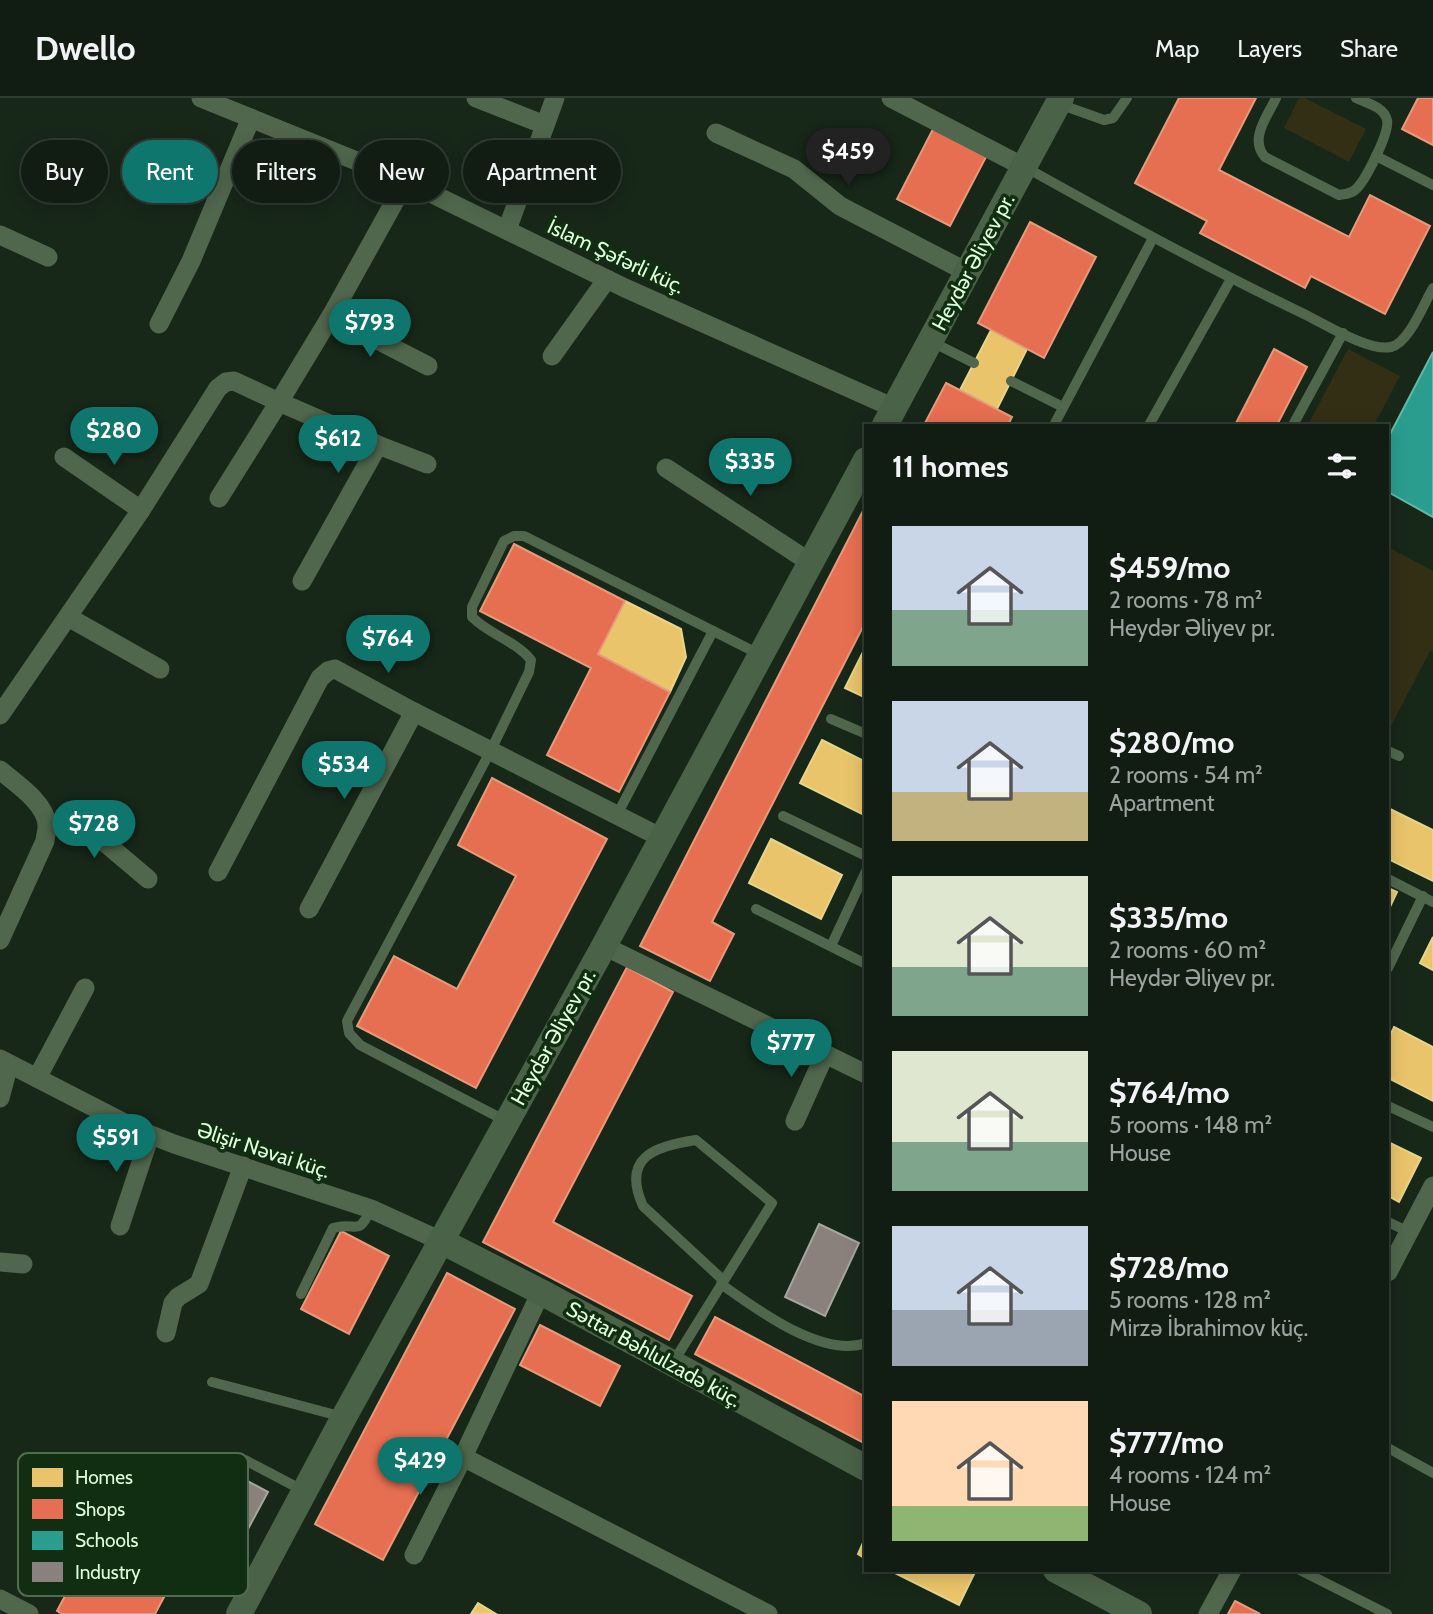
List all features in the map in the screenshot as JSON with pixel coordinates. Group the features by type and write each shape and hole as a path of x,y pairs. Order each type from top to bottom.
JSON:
{"main road":[{"name":"Heydər Əliyev pr.","path":"890,416 1060,101"},
{"name":"Heydər Əliyev pr.","path":"247,1611 344,1417 663,838 864,464"},
{"name":"Səttar Bəhlulzadə küç.","path":"441,1241 541,1292 864,1467"},
{"path":"1060,1572 1139,1614"}],"street":[{"name":"İslam Şəfərli küç.","path":"201,98 354,160"},
{"path":"476,98 545,125"},
{"path":"508,230 555,98"},
{"path":"891,98 1024,167"},
{"path":"159,324 191,261 251,118"},
{"path":"716,133 794,169 840,206 967,272"},
{"name":"İslam Şəfərli küç.","path":"449,202 890,416"},
{"path":"219,498 331,316 394,203"},
{"path":"0,236 48,257"},
{"path":"552,356 607,279"},
{"path":"331,316 428,366"},
{"path":"0,715 141,510 218,388 226,382 234,382 427,464"},
{"path":"302,581 378,445"},
{"path":"64,457 141,510"},
{"path":"666,468 811,563"},
{"path":"68,617 160,669"},
{"path":"218,872 320,678 335,669 490,752 663,838"},
{"path":"309,909 414,712"},
{"path":"0,770 36,803 47,824 45,841 0,940"},
{"path":"47,824 89,833 103,841 148,879"},
{"path":"604,946 864,1073"},
{"path":"37,1078 85,988"},
{"path":"795,1121 825,1054"},
{"path":"0,1098 5,1062"},
{"name":"Əlişir Nəvai küç.","path":"5,1062 150,1135 371,1209 441,1241"},
{"path":"120,1226 150,1135"},
{"path":"166,1333 173,1303 199,1284 243,1166"},
{"path":"1389,1270 1433,1186"},
{"path":"0,1262 23,1265"},
{"path":"414,1555 541,1292"},
{"path":"463,1457 768,1614"},
{"path":"1208,1614 1231,1572"},
{"path":"0,1599 29,1614"}],"lane":[{"path":"1060,101 1104,120 1113,118 1127,98"},
{"path":"1276,98 1256,140 1259,150 1265,157 1339,195 1349,194 1357,189 1376,156 1387,129 1387,119 1380,109 1356,98"},
{"path":"1376,156 1433,185"},
{"path":"1024,167 1231,279 1342,333 1378,347 1390,348 1406,337 1433,288"},
{"path":"1054,424 1153,238"},
{"path":"1150,424 1231,279"},
{"path":"1294,424 1342,333"},
{"path":"930,341 974,363"},
{"path":"1011,381 1063,407"},
{"path":"507,1121 360,1045 349,1033 347,1021 490,752 529,672 531,660 524,651 479,625 472,617 472,607 504,541 513,536 524,536 761,655"},
{"path":"617,815 713,631"},
{"path":"831,719 864,733"},
{"path":"1389,751 1399,756"},
{"path":"783,816 864,855"},
{"path":"831,946 864,875"},
{"path":"1389,880 1433,901"},
{"path":"1389,966 1423,897"},
{"path":"756,909 864,963"},
{"path":"1389,1105 1433,1127"},
{"path":"672,1364 722,1282 772,1203 696,1140 665,1145 648,1154 637,1173 636,1190 643,1206 722,1282 776,1322 821,1342 858,1346 864,1344"},
{"path":"301,1294 334,1228 356,1228 363,1225 371,1209"},
{"path":"1389,1222 1409,1232"},
{"path":"212,1382 344,1417"},
{"path":"1389,1449 1433,1474"},
{"path":"248,1462 305,1491"},
{"path":"1304,1572 1387,1614"}],"shaded area":[{"path":"1299,98 1305,98 1366,129 1349,162 1284,128"},
{"path":"1348,349 1400,376 1375,424 1309,424"},
{"path":"1389,548 1433,571 1433,652 1430,651 1389,730"}],"building: Homes":[{"path":"991,330 1027,349 997,409 960,390"},
{"path":"625,601 681,629 686,657 670,692 598,654"},
{"path":"864,650 864,697 845,688"},
{"path":"822,740 864,761 864,815 800,783"},
{"path":"1389,808 1433,830 1433,881 1389,859"},
{"path":"771,839 842,875 821,919 749,883"},
{"path":"1389,888 1397,892 1389,909"},
{"path":"1433,937 1433,970 1420,963"},
{"path":"1394,1027 1433,1047 1433,1101 1389,1079 1389,1038"},
{"path":"1389,1142 1421,1158 1399,1202 1389,1197"},
{"path":"864,1540 864,1558 858,1554"},
{"path":"893,1572 975,1572 959,1605"},
{"path":"478,1603 496,1614 471,1614"}],"building: Shops":[{"path":"1179,98 1256,98 1219,170 1349,237 1370,195 1430,226 1385,314 1311,276 1305,288 1200,233 1207,221 1135,183"},
{"path":"1418,98 1433,98 1433,145 1402,129"},
{"path":"933,129 986,157 950,226 897,199"},
{"path":"1030,222 1096,257 1044,358 978,323"},
{"path":"1274,349 1307,367 1278,424 1236,424"},
{"path":"946,383 1012,417 1008,424 925,424"},
{"path":"864,509 864,625 712,922 734,934 710,981 640,946"},
{"path":"514,544 625,601 598,654 670,692 619,792 547,755 591,668 480,611"},
{"path":"492,778 607,839 476,1088 357,1026 394,956 457,989 516,876 458,845"},
{"path":"627,967 673,992 553,1222 692,1296 669,1340 483,1242"},
{"path":"341,1231 389,1256 349,1334 301,1309"},
{"path":"447,1273 515,1309 383,1560 315,1524"},
{"path":"715,1317 864,1396 864,1443 695,1354"},
{"path":"540,1325 620,1366 600,1406 520,1365"},
{"path":"65,1596 165,1596 155,1614 62,1614 57,1611"},
{"path":"1235,1601 1260,1614 1228,1614"}],"building: Schools":[{"path":"1433,352 1433,517 1389,493 1389,436"}],"building: Industry":[{"path":"819,1224 859,1243 825,1316 785,1297"},
{"path":"248,1481 268,1492 248,1529"}]}
